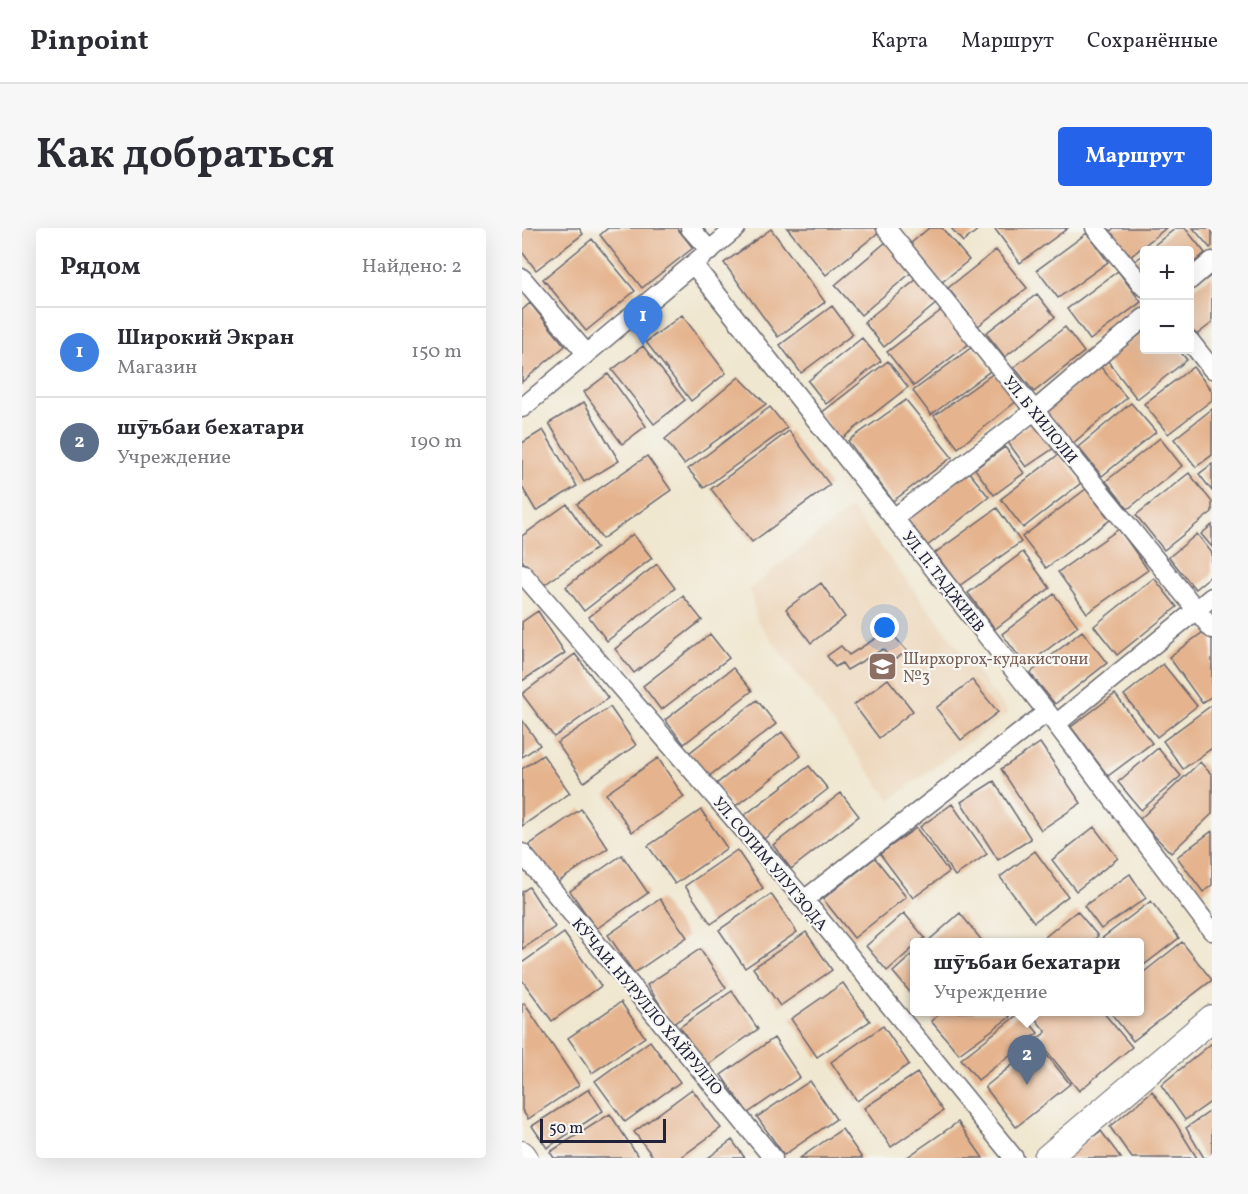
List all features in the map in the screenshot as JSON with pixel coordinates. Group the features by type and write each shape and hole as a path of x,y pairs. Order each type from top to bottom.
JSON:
{"street":[{"path":"690,228 710,251"},
{"path":"522,408 736,228"},
{"name":"УЛ. Б ХИЛОЛИ","path":"886,228 1212,629"},
{"path":"1095,228 1140,282"},
{"path":"1194,277 1212,261"},
{"name":"УЛ. П. ТАДЖИЕВ","path":"693,264 1051,718 1212,931"},
{"path":"522,279 586,353"},
{"path":"894,518 1034,411 1140,321"},
{"path":"1194,346 1212,369"},
{"name":"УЛ. СОТИМ УЛУГЗОДА","path":"522,573 804,900 1014,1158"},
{"path":"804,900 1197,611 1212,597"},
{"name":"КӮЧАИ. НУРУЛЛО ХАЙРУЛЛО","path":"522,853 773,1158"},
{"path":"1047,1158 1212,1018"},
{"path":"522,1154 525,1158"}],"shaded area":[{"name":"Ширхоргоҳ-кудакистони №3","path":"851,508 1008,713 890,800 757,620 750,589"}],"building":[{"path":"522,228 579,228 583,234 536,270 522,252"},
{"path":"608,228 677,228 693,248 642,288 600,235"},
{"path":"787,228 875,228 879,232 826,275"},
{"path":"929,228 942,228 969,260 941,283 910,244"},
{"path":"951,228 980,228 963,242"},
{"path":"996,228 1068,228 1020,263"},
{"path":"1114,228 1166,228 1144,246 1140,246 1140,249 1130,257 1109,232"},
{"path":"1176,228 1185,228 1205,253 1194,263 1194,246 1153,246"},
{"path":"1193,228 1212,228 1210,248"},
{"path":"771,229 825,302 778,337 724,263"},
{"path":"1087,233 1108,262 1058,298 1037,270"},
{"path":"592,239 635,291 586,331 543,279"},
{"path":"886,242 912,272 861,315 835,285"},
{"path":"996,250 1027,288 978,326 948,288"},
{"path":"1140,257 1140,268 1135,261"},
{"path":"1118,271 1140,301 1090,340 1067,309"},
{"path":"1212,275 1212,323 1195,336 1194,335 1194,288"},
{"path":"917,279 937,303 884,347 864,322"},
{"path":"1037,294 1055,317 1005,357 986,333"},
{"path":"530,303 565,346 522,382 522,310"},
{"path":"832,306 853,334 801,373 780,345"},
{"path":"943,309 970,343 914,386 887,352"},
{"path":"682,315 726,373 691,401 646,342"},
{"path":"1065,327 1084,352 1034,392 1014,367"},
{"path":"1140,334 1140,354 1182,354 1187,360 1137,399 1107,360"},
{"path":"862,338 881,361 826,404 808,381"},
{"path":"643,346 685,400 654,424 612,370"},
{"path":"972,347 990,371 931,415 913,391"},
{"path":"888,361 908,387 840,440 820,414"},
{"path":"1099,365 1127,398 1072,444 1045,411"},
{"path":"1193,367 1212,391 1212,400 1168,434 1144,404"},
{"path":"994,373 1018,400 958,448 934,416"},
{"path":"608,374 646,426 622,444 584,392"},
{"path":"739,377 766,404 684,464 665,439"},
{"path":"906,400 952,457 893,501 848,441"},
{"path":"584,402 619,461 584,482 549,423"},
{"path":"1131,403 1156,432 1102,476 1078,447"},
{"path":"770,407 787,428 704,488 688,469"},
{"path":"1212,409 1212,455 1196,467 1174,439"},
{"path":"1035,421 1054,448 1026,467 1007,441"},
{"path":"543,430 577,486 536,511 522,487 522,443"},
{"path":"789,431 830,485 752,542 711,489"},
{"path":"1160,438 1182,466 1128,509 1106,481"},
{"path":"1005,447 1024,473 994,495 975,469"},
{"path":"1059,454 1081,483 1023,528 1001,499"},
{"path":"647,456 671,490 602,539 577,504"},
{"path":"1212,464 1212,491 1199,474"},
{"path":"968,471 989,497 926,547 905,520"},
{"path":"1189,473 1212,502 1212,512 1164,550 1136,515"},
{"path":"1086,489 1110,520 1046,568 1022,537"},
{"path":"567,504 597,548 541,587 522,560 522,536"},
{"path":"997,508 1021,542 959,586 935,553"},
{"path":"1212,525 1212,547 1201,534"},
{"path":"1119,529 1148,570 1087,613 1058,572"},
{"path":"633,534 652,558 584,611 566,587"},
{"path":"1197,534 1212,553 1212,575 1195,589 1169,557"},
{"path":"1023,552 1050,588 995,629 968,593"},
{"path":"657,564 675,588 607,641 589,617"},
{"path":"1154,578 1177,607 1117,655 1094,626"},
{"path":"821,583 845,617 811,643 786,609"},
{"path":"1054,594 1078,626 1026,666 1002,634"},
{"path":"683,596 702,620 634,673 615,649"},
{"path":"538,611 565,653 522,681 522,622"},
{"path":"889,630 907,651 892,661 883,649 847,670 842,663 835,667 827,656 841,646 849,655"},
{"path":"1206,630 1212,638 1212,696 1202,703 1169,657"},
{"path":"1082,631 1107,663 1055,704 1030,673"},
{"path":"710,634 729,658 661,710 643,686"},
{"path":"575,654 608,698 554,737 522,694"},
{"path":"1163,664 1197,706 1157,737 1124,695"},
{"path":"733,668 752,691 684,744 665,720"},
{"path":"888,679 913,711 879,738 854,705"},
{"path":"972,680 998,712 961,740 936,708"},
{"path":"1115,694 1152,743 1108,776 1071,727"},
{"path":"757,700 776,724 708,777 689,753"},
{"path":"1212,705 1212,748 1183,769 1163,741"},
{"path":"610,707 636,745 584,782 557,743"},
{"path":"522,720 540,745 522,757"},
{"path":"782,732 801,756 733,808 715,785"},
{"path":"1040,743 1081,803 1041,830 1001,769"},
{"path":"1158,748 1181,776 1141,810 1118,782"},
{"path":"543,755 570,793 522,826 522,769"},
{"path":"658,758 684,797 632,832 606,794"},
{"path":"1200,762 1212,775 1212,814 1171,853 1139,820"},
{"path":"809,766 828,789 760,842 741,818"},
{"path":"994,781 1031,839 998,860 961,802"},
{"path":"841,793 859,816 791,869 773,845"},
{"path":"952,804 987,854 955,876 920,827"},
{"path":"581,809 608,848 555,884 529,845"},
{"path":"701,810 727,848 675,884 648,846"},
{"path":"1094,827 1118,858 1076,891 1052,860"},
{"path":"916,828 949,872 913,898 880,854"},
{"path":"1212,831 1212,885 1203,892 1177,857"},
{"path":"737,850 763,888 711,924 685,886"},
{"path":"1035,851 1068,896 1034,922 1000,877"},
{"path":"622,855 648,893 596,929 570,891"},
{"path":"875,858 906,897 854,938 823,899"},
{"path":"1130,874 1146,898 1101,929 1084,906"},
{"path":"529,887 555,927 522,949 522,892"},
{"path":"771,894 797,932 745,968 719,930"},
{"path":"660,899 687,937 634,973 608,935"},
{"path":"1151,901 1179,938 1144,965 1144,938 1102,938"},
{"path":"1077,911 1098,936 1096,938 1045,937"},
{"path":"904,913 925,938 910,938 910,951 887,971 866,946"},
{"path":"960,913 980,938 932,938"},
{"path":"806,932 832,970 780,1006 753,968"},
{"path":"564,933 601,986 552,1021 522,980 522,963"},
{"path":"1182,942 1212,980 1133,1041 1113,1016 1144,1016 1144,972"},
{"path":"700,949 726,988 673,1024 647,985"},
{"path":"910,957 910,992 893,972"},
{"path":"843,983 870,1021 817,1057 791,1019"},
{"path":"732,991 758,1029 706,1066 680,1027"},
{"path":"621,1002 645,1037 592,1073 568,1038"},
{"path":"524,1003 579,1085 528,1119 522,1110 522,1005"},
{"path":"937,1016 1010,1017 959,1054 931,1021"},
{"path":"1016,1016 1024,1016 1038,1033 978,1080 961,1059"},
{"path":"1033,1016 1106,1016 1132,1047 1079,1091 1037,1039 1046,1032"},
{"path":"883,1026 909,1064 857,1101 831,1062"},
{"path":"774,1038 800,1077 748,1113 721,1075"},
{"path":"650,1041 680,1082 625,1122 595,1081"},
{"path":"1212,1043 1212,1101 1185,1120 1161,1085"},
{"path":"1038,1044 1070,1084 1016,1127 985,1087"},
{"path":"917,1073 943,1111 891,1147 864,1108"},
{"path":"810,1081 836,1119 784,1155 757,1117"},
{"path":"589,1089 603,1111 547,1148 532,1126"},
{"path":"692,1089 721,1128 680,1158 654,1158 634,1132"},
{"path":"1152,1091 1197,1158 1132,1158 1110,1127"},
{"path":"1212,1110 1212,1158 1204,1158 1186,1128"},
{"path":"610,1114 639,1158 554,1158 550,1152"},
{"path":"958,1122 983,1158 906,1158"},
{"path":"842,1129 862,1158 800,1158"},
{"path":"1101,1131 1121,1158 1063,1158"},
{"path":"732,1140 745,1158 708,1158"}],"place":[{"name":"Широкий Экран","path":"643,346"},
{"name":"Ширхоргоҳ-кудакистони №3","path":"882,667"},
{"name":"шӯъбаи бехатари","path":"1027,1085"}]}
